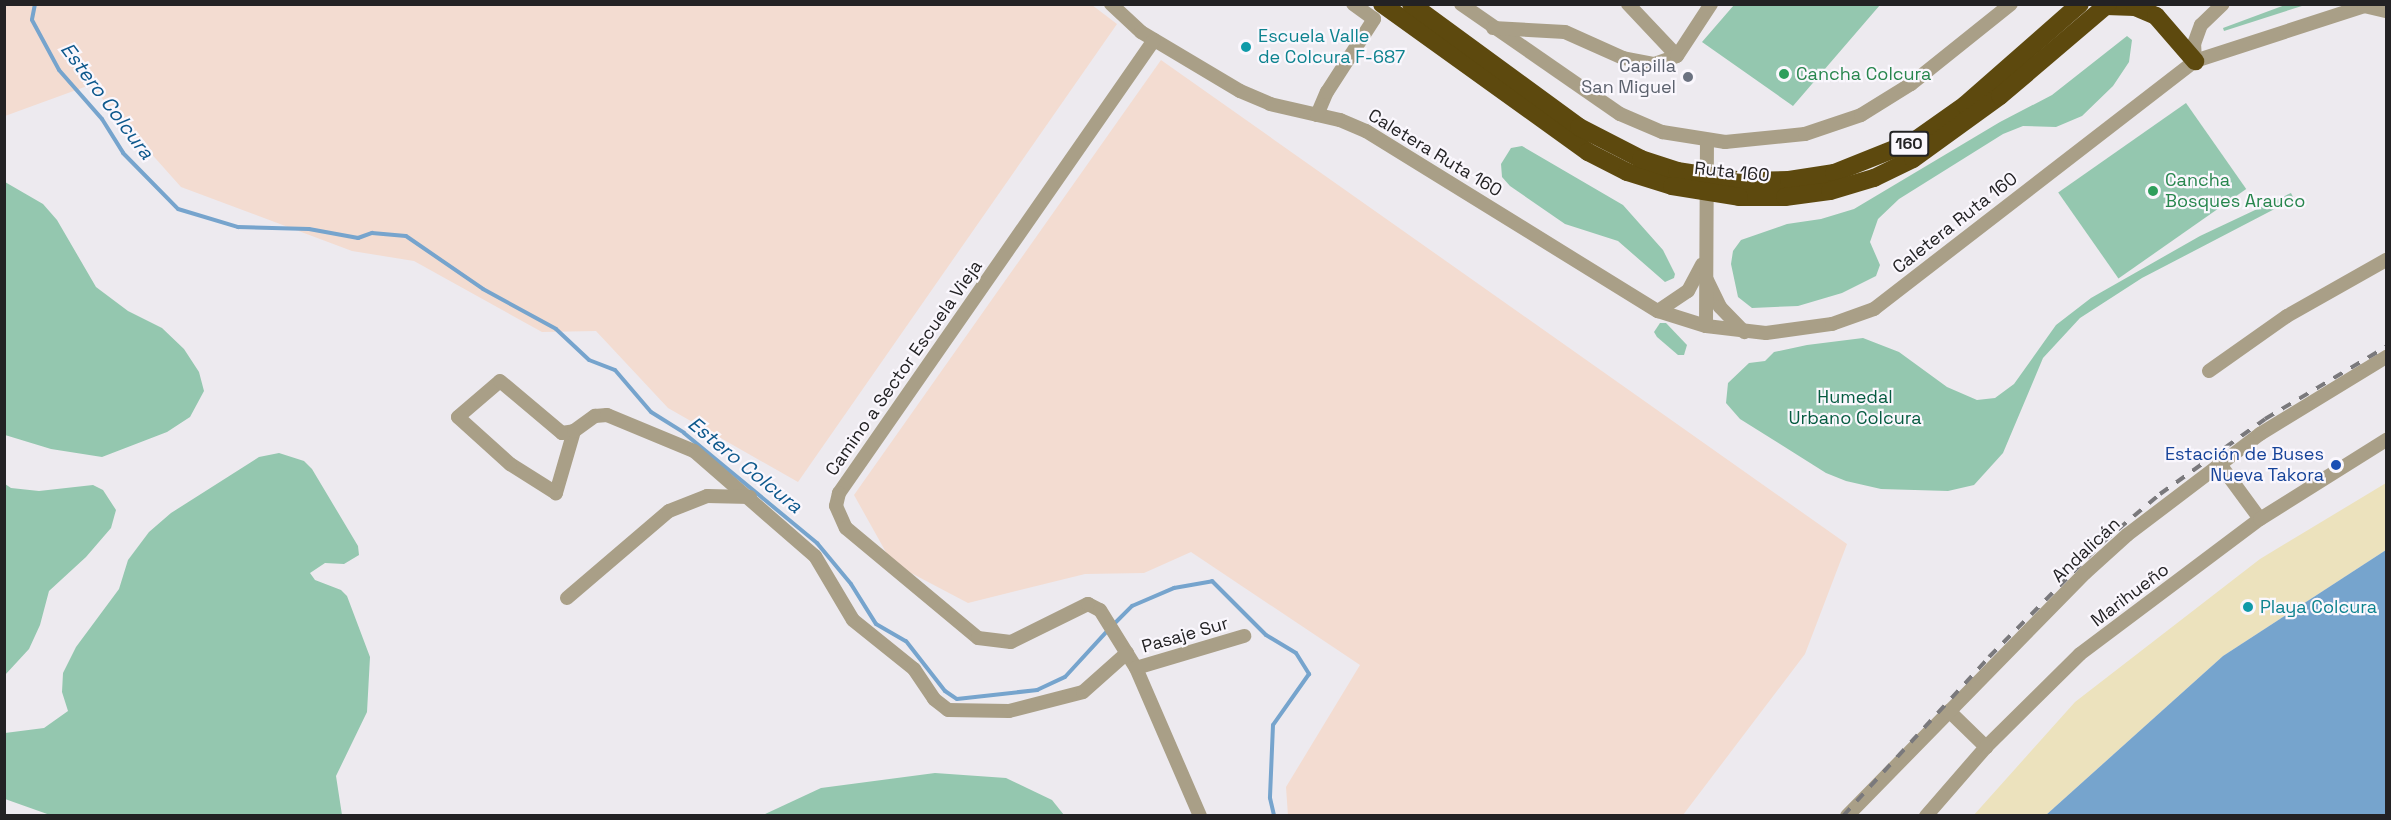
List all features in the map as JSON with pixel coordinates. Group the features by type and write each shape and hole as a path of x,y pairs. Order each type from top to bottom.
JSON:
{"highway":[{"name":"Ruta 160","path":"1382,4 1587,152 1627,172 1670,175 1785,197 1830,191 1874,178 1913,159 1992,102 2107,5"},
{"name":"Ruta 160","path":"1411,4 1579,127 1670,175"},
{"name":"Ruta 160","path":"1742,189 1834,173 1914,141 1965,105 2079,4"},
{"path":"2107,5 2155,10 2195,61"}],"street":[{"name":"Caletera Ruta 160","path":"1111,4 1130,24 1154,40 1255,98 1351,124 1381,139 1658,311 1706,326 1744,332 1810,329 1874,309 2195,61 2364,6 2386,11"},
{"path":"1317,115 1327,92 1374,19 1353,4"},
{"path":"1461,4 1620,114 1662,132 1707,141 1785,138 1861,115 1911,84 2011,4"},
{"path":"1628,4 1677,56"},
{"path":"2195,61 2194,44 2201,25 2223,4"},
{"path":"1493,28 1565,32 1640,63 1661,63 1677,56 1708,6"},
{"name":"Camino a Sector Escuela Vieja","path":"1127,653 1100,610 1088,604 1020,640 1002,642 978,638 846,528 836,506 839,493 1154,40"},
{"path":"1706,326 1703,263 1707,141"},
{"path":"2209,371 2287,316 2386,260"},
{"path":"1703,263 1714,297 1744,332"},
{"path":"1658,311 1688,291 1703,263"},
{"name":"Andalicán","path":"1847,816 2085,573 2219,463 2305,403 2386,357"},
{"path":"574,431 556,493 510,464 458,417 500,381 562,433 574,431 595,416 607,415 694,451 750,497 815,556 853,620 914,669 934,699 948,710 1009,711 1083,692 1127,653 1136,668 1200,816"},
{"name":"Marihueño","path":"1926,816 1986,747 2080,654 2260,519 2386,440"},
{"path":"2219,463 2260,519"},
{"path":"567,598 669,511 707,496 750,497"},
{"name":"Pasaje Sur","path":"1136,668 1244,636"},
{"path":"1949,711 1986,747"}],"shaded area":[{"path":"5,5 1092,5 1117,24 798,482 668,408 596,331 542,332 414,261 352,251 181,187 90,85 5,116"},
{"path":"1161,60 1847,544 1805,654 1683,815 1288,816 1286,787 1360,665 1191,552 1144,573 1085,574 968,603 892,563 854,495"}],"green space":[{"name":"Cancha Colcura","path":"1734,5 1880,5 1793,106 1702,42"},
{"path":"2285,5 2305,5 2224,31 2223,28"},
{"path":"2127,36 2132,40 2129,62 2113,86 2082,116 2056,127 2023,126 2003,134 1899,199 1878,219 1870,242 1880,265 1876,276 1842,293 1798,306 1752,308 1738,297 1731,264 1733,251 1741,240 1787,224 1821,219 1854,209 2000,122 2052,95"},
{"name":"Cancha Bosques Arauco","path":"2186,103 2246,189 2118,278 2058,192"},
{"path":"1522,146 1623,205 1663,250 1675,274 1674,278 1665,282 1618,241 1565,224 1510,186 1502,177 1501,164 1511,148"},
{"path":"5,182 43,204 57,220 96,287 128,311 162,328 184,349 199,372 204,391 190,417 167,432 102,457 51,449 5,435"},
{"name":"Humedal Urbano Colcura","path":"2291,193 2294,199 2142,278 2080,318 2043,358 2003,453 1974,485 1948,491 1881,489 1846,481 1826,473 1740,419 1726,403 1728,383 1749,363 1765,361 1774,352 1863,338 1899,352 1947,387 1977,400 1995,398 2014,384 2056,325 2091,298 2200,236"},
{"path":"1660,323 1666,323 1687,345 1684,355 1678,355 1657,337 1654,332"},
{"path":"279,453 304,461 312,469 358,546 359,555 344,564 325,563 310,573 315,580 341,590 347,596 370,657 367,712 336,776 342,815 50,815 5,799 5,733 44,728 68,711 62,692 63,673 76,647 119,589 128,560 149,532 171,513 259,457"},
{"path":"5,484 11,488 39,491 93,485 103,490 116,510 111,528 86,557 49,591 40,625 29,649 5,675"},
{"path":"935,773 1006,778 1052,800 1064,815 763,815 821,788"}],"sand":[{"name":"Playa Colcura","path":"2386,483 2386,550 2223,656 2046,815 1973,816 2075,702 2260,559"}],"water":[{"path":"2386,550 2386,815 2046,815 2223,656"}],"waterway":[{"name":"Estero Colcura","path":"35,4 32,20 59,70 102,119 123,153 178,209 238,227 309,229 358,238 372,233 406,236 483,289 556,329 589,360 615,370 651,412 684,433 817,543 851,584 876,624 906,641 945,691 957,699 1037,690 1065,677 1108,630"},
{"name":"Estero Colcura","path":"1113,625 1132,606 1174,588 1212,581 1266,635 1296,653 1309,674 1273,725 1270,798 1274,816"}],"railway":[{"path":"1843,816 1989,657 2103,542 2160,494 2265,419 2386,347"}],"place":[{"name":"Escuela Valle de Colcura F-687","path":"1246,47"},
{"name":"Cancha Colcura","path":"1784,74"},
{"name":"Capilla San Miguel","path":"1688,77"},
{"name":"Cancha Bosques Arauco","path":"2153,191"},
{"name":"Estación de Buses Nueva Takora","path":"2336,465"},
{"name":"Playa Colcura","path":"2248,607"}]}
